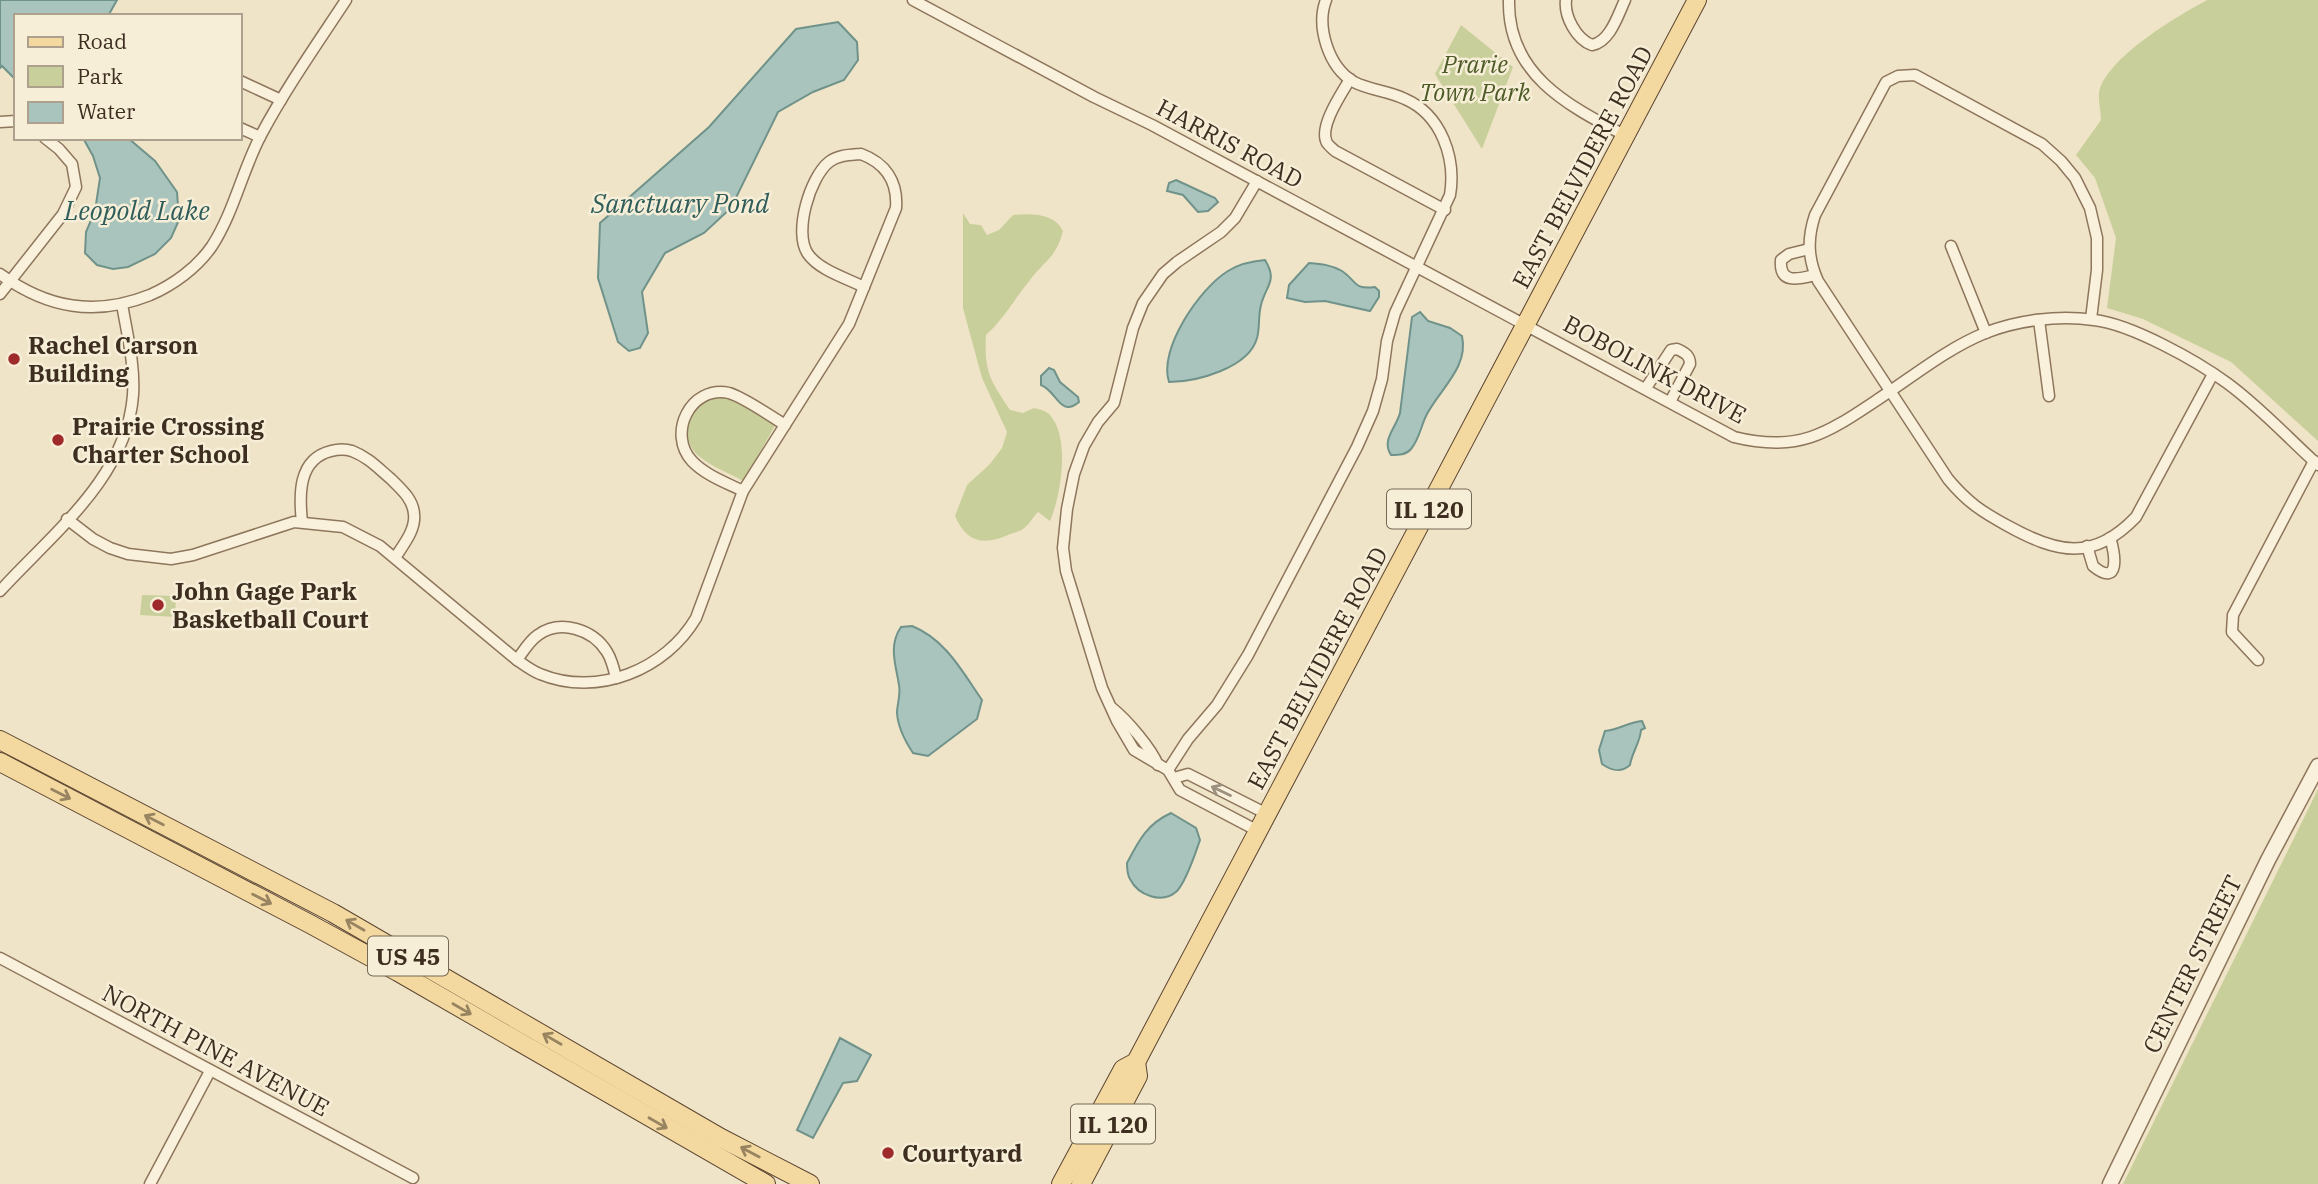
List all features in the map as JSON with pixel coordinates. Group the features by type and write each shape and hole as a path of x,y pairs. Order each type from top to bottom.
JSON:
{"main road":[{"name":"EAST BELVIDERE ROAD","path":"1061,1184 1123,1069 1136,1062 1697,0"},
{"name":"US 45","path":"0,740 333,913 721,1138 810,1184"},
{"name":"US 45","path":"0,762 387,966 766,1184"},
{"name":"EAST BELVIDERE ROAD","path":"1081,1184 1138,1076 1136,1062"}],"street":[{"path":"0,274 24,290 45,299 93,308 122,304 163,289 197,263 211,248 225,222 260,137 346,0"},
{"name":"HARRIS ROAD","path":"912,0 1527,325"},
{"path":"1167,771 1188,739 1217,705 1248,655 1357,447 1379,390 1387,341 1395,313 1445,210 1453,178 1447,148 1432,121 1422,110 1405,98 1350,79 1341,71 1326,42 1322,12 1326,0"},
{"path":"1509,0 1514,36 1522,56 1539,81 1578,111 1626,136"},
{"path":"1566,0 1568,18 1581,38 1592,45 1605,39 1625,0"},
{"path":"2091,319 2097,270 2097,238 2090,208 2075,178 2061,161 2042,144 1914,75 1898,76 1886,82 1815,215 1810,238 1811,266 1890,391 1963,498 2036,542 2063,548 2087,546 2110,538 2127,526 2142,508 2213,374"},
{"path":"1350,79 1327,120 1324,133 1326,142 1335,151 1445,210"},
{"path":"242,82 281,100"},
{"path":"242,129 260,137"},
{"path":"0,294 63,215 76,187 72,164 48,140"},
{"path":"67,519 110,548 128,554 171,559 193,555 294,522 343,527 380,545 517,660 540,674 577,683 638,672 675,647 687,634 696,618 743,491 849,324 896,208 897,197 893,181 881,165 860,154 838,157 827,163 814,185 800,229 802,245 816,263 864,286"},
{"path":"1257,181 1235,218 1221,232 1163,274 1143,303 1133,328 1114,403 1098,422 1084,446 1074,474 1063,552 1066,571 1102,688 1112,708 1122,716 1180,790 1258,831"},
{"path":"1951,246 1986,333"},
{"path":"1810,249 1789,254 1782,260 1780,269 1785,276 1794,280 1815,275"},
{"path":"0,591 87,499 121,447 130,417 133,394 132,365 122,304"},
{"name":"BOBOLINK DRIVE","path":"1527,325 1734,437 1766,443 1807,439 1837,427 1950,352 1986,333 2039,320 2091,319 2136,332 2213,374 2253,404 2316,463"},
{"path":"2039,320 2049,396"},
{"path":"1646,388 1671,351 1678,349 1686,353 1690,364 1670,402"},
{"path":"743,491 703,470 685,451 681,439 681,425 686,412 702,398 712,394 729,393 785,425"},
{"path":"302,522 300,500 302,481 307,469 325,453 336,449 349,450 365,457 405,492 412,504 414,524 395,558"},
{"path":"2258,660 2232,632 2233,615 2316,463"},
{"path":"2087,546 2096,570 2110,572 2116,561 2110,538"},
{"path":"517,660 536,636 547,630 571,627 600,643 607,652 616,678"},
{"name":"CENTER STREET","path":"2110,1184 2268,860 2318,766"},
{"path":"1167,771 1188,774 1268,814"},
{"name":"NORTH PINE AVENUE","path":"0,958 413,1178"},
{"path":"150,1184 210,1071"}],"green space":[{"path":"2207,0 2318,0 2318,441 2231,362 2143,319 2107,308 2116,238 2095,178 2076,155 2101,120 2100,88 2107,75 2147,38"},
{"name":"Prarie Town Park","path":"1461,25 1513,67 1482,149 1435,74"},
{"path":"963,213 970,224 981,225 987,235 999,230 1013,215 1020,214 1035,214 1048,218 1063,231 1054,253 986,335 987,367 1010,410 1023,413 1034,408 1049,414 1056,424 1062,451 1058,497 1050,521 1038,512 1021,530 983,541 964,531 955,516 967,485 990,464 1002,448 1007,432 982,378 963,308"},
{"path":"727,398 776,424 743,481 705,461 693,451 689,443 688,426 696,410 710,399"},
{"name":"John Gage Park Basketball Court","path":"142,595 176,596 175,617 140,615"},
{"path":"2318,789 2318,1184 2123,1184 2297,832"}],"water":[{"path":"0,0 117,0 109,14 14,14 14,78 2,66 0,68"},
{"name":"Sanctuary Pond","path":"838,22 857,42 858,60 844,80 813,92 778,112 731,208 704,233 665,253 642,292 648,333 640,348 629,351 618,342 598,278 600,223 709,127 796,29"},
{"name":"Leopold Lake","path":"84,140 130,140 155,161 177,192 179,220 171,238 155,254 128,267 113,269 97,265 85,253 86,232 95,211 100,178"},
{"path":"1176,180 1215,198 1218,202 1208,211 1198,212 1183,195 1167,191 1169,183"},
{"path":"1265,260 1271,278 1261,305 1258,334 1252,349 1244,358 1220,371 1207,376 1169,382 1167,368 1175,337 1205,291 1237,266"},
{"path":"1309,263 1338,269 1359,286 1375,287 1379,291 1379,297 1370,311 1325,301 1305,302 1287,298 1289,285"},
{"path":"1420,312 1428,321 1450,328 1462,336 1461,358 1452,377 1427,414 1411,449 1405,454 1391,455 1388,439 1400,413 1412,317"},
{"path":"1049,368 1054,370 1060,382 1078,397 1079,402 1067,407 1041,385 1041,376"},
{"path":"912,626 943,647 982,700 977,719 928,756 913,753 902,734 898,719 899,689 894,656 895,641 901,627"},
{"path":"1642,721 1645,728 1641,730 1630,765 1616,770 1602,764 1599,750 1605,731"},
{"path":"1171,813 1196,828 1200,840 1181,886 1171,895 1158,898 1144,894 1134,885 1128,875 1127,863 1150,828"},
{"path":"840,1038 871,1055 857,1081 843,1083 813,1138 797,1130"}],"place":[{"name":"Rachel Carson Building","path":"14,359"},
{"name":"Prairie Crossing Charter School","path":"58,440"},
{"name":"John Gage Park Basketball Court","path":"158,605"},
{"name":"Courtyard","path":"888,1153"}]}
